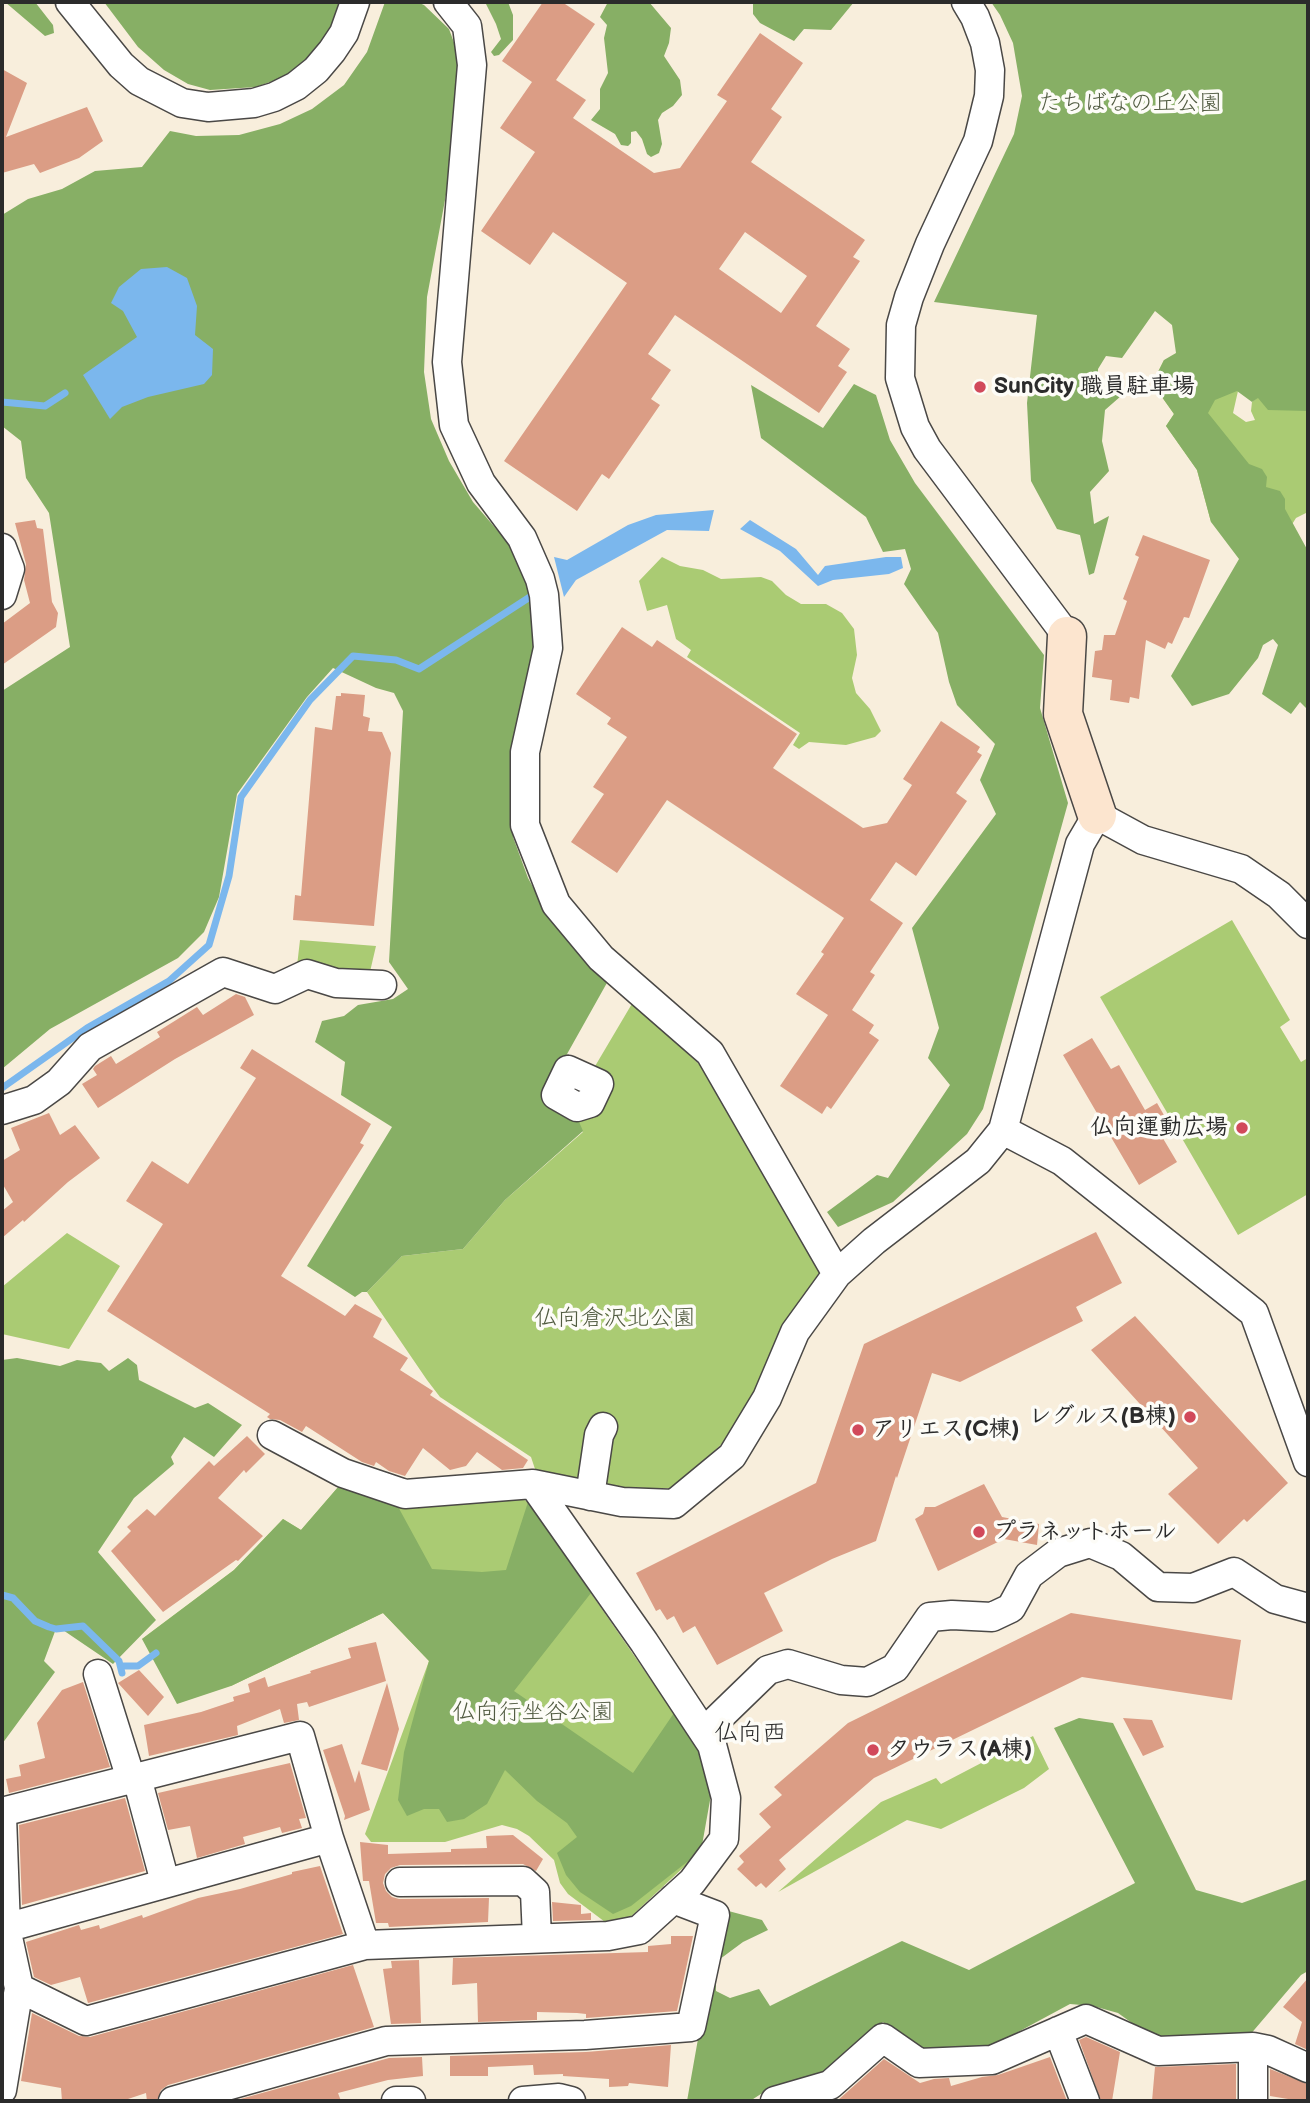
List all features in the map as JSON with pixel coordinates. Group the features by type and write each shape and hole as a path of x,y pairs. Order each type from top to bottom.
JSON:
{"street":[{"path":"70,2 121,65 139,80 182,103 208,107 254,103 296,86 316,70 332,51 344,33 355,2"},
{"path":"448,2 467,26 472,65 447,362 454,425 481,483 522,538 542,587 548,648 525,752 525,825 556,904 601,958 710,1053 837,1273"},
{"path":"966,2 985,44 990,70 989,96 978,141 930,244 901,325 900,378 915,427 927,449 1067,636 1063,714 1097,815 1143,840 1241,869 1279,895 1308,924"},
{"path":"2,548 10,569 2,595"},
{"path":"272,1435 343,1474 405,1494 533,1484 622,1502 674,1504 732,1456 767,1398 794,1332 837,1273 978,1161 1003,1130 1080,844 1097,815"},
{"path":"2,1110 34,1100 59,1082 90,1047 223,972 275,989 307,974 336,983 382,985"},
{"path":"1003,1130 1062,1161 1254,1313 1308,1462"},
{"path":"590,1496 599,1435 603,1427"},
{"path":"19,1988 86,2021 365,1945 607,1936 639,1930 692,1882 724,1839 726,1798 712,1745 533,1484"},
{"path":"704,1732 768,1670 788,1664 841,1680 867,1682 895,1668 930,1617 992,1617 1011,1608 1029,1575 1058,1553 1090,1543 1121,1556 1158,1587 1193,1588 1234,1573 1275,1599 1308,1608"},
{"path":"98,1674 134,1778 165,1882"},
{"path":"2,2090 19,1988 4,1929 2,1814 300,1736 329,1838 365,1945"},
{"path":"4,1929 329,1838"},
{"path":"400,1882 523,1881 536,1892 537,1938"},
{"path":"173,2101 386,2041 585,2035 691,2028 715,1915 673,1899"},
{"path":"775,2101 830,2085 883,2038 919,2063 992,2060 1086,2019 1158,2051 1253,2047 1268,2050 1308,2067"},
{"path":"1058,2031 1085,2101"},
{"path":"1253,2047 1253,2101"},
{"path":"2,2097 12,2101"},
{"path":"523,2101 559,2098 571,2101"},
{"path":"396,2101 411,2101"}],"green space":[{"path":"5,2 35,2 53,25 54,33 45,36"},
{"path":"104,2 343,2 330,32 316,51 284,77 256,87 210,90 188,84 164,70 138,47"},
{"path":"385,2 417,2 424,5 449,29 459,56 458,130 427,297 424,372 431,419 449,461 473,502 510,545 529,578 537,642 512,786 513,837 528,878 545,909 608,981 562,1063 583,1131 505,1200 463,1249 402,1256 367,1292 355,1297 307,1266 392,1127 341,1095 345,1062 315,1042 322,1021 344,1016 358,1005 393,999 408,989 389,962 403,711 394,693 376,688 333,668 307,697 237,794 219,897 204,932 178,958 50,1029 2,1069 2,691 70,647 49,513 26,478 21,441 2,426 2,215 28,199 62,189 95,171 142,167 170,131 196,136 239,135 280,124 312,109 344,85 367,52"},
{"path":"485,2 508,2 513,15 513,40 499,55 494,56 491,52 501,39"},
{"path":"608,2 649,2 671,28 664,56 680,80 682,95 658,120 662,144 659,153 651,157 636,131 631,132 631,143 628,146 621,145 615,134 591,120 600,109 600,89 608,73 604,38 607,25 600,17"},
{"path":"753,2 854,2 831,30 804,29 794,41 760,23 753,14"},
{"name":"たちばなの丘公園","path":"991,2 1308,2 1308,411 1268,410 1258,398 1252,402 1237,391 1215,400 1208,413 1249,464 1262,469 1267,477 1266,487 1280,491 1285,499 1285,509 1308,551 1308,710 1300,702 1291,714 1262,694 1278,645 1273,639 1263,645 1258,658 1229,694 1192,706 1171,676 1239,559 1211,522 1197,470 1166,426 1174,414 1157,390 1155,378 1164,360 1176,353 1172,325 1155,311 1122,358 1106,356 1098,369 1098,386 1113,390 1121,396 1105,410 1102,441 1109,471 1090,492 1094,524 1109,516 1094,573 1089,575 1080,535 1057,529 1031,481 1027,403 1037,315 934,302 1014,134 1022,96 1013,43"},
{"path":"1164,360 1238,391 1233,413 1246,422 1255,420 1251,411 1252,402 1258,397 1275,408 1308,402 1308,512 1296,518 1284,537 1211,522 1197,470 1166,426 1174,414 1157,390 1155,378"},
{"path":"854,384 876,395 890,440 915,483 1044,655 1040,708 1068,803 983,1109 967,1134 893,1202 838,1227 827,1212 877,1175 888,1178 950,1085 928,1058 939,1028 912,928 996,814 980,780 995,744 957,705 938,633 904,584 911,569 905,549 883,552 866,517 761,438 751,385 823,428"},
{"path":"662,557 680,566 703,570 721,579 761,577 772,581 786,595 801,604 826,604 842,613 854,629 857,655 852,678 856,693 870,709 881,731 875,737 846,745 809,742 799,749 793,745 800,733 687,657 691,650 676,639 667,605 647,611 639,581"},
{"name":"仏向運動広場","path":"1232,920 1290,1020 1280,1027 1301,1062 1308,1058 1308,1194 1238,1235 1100,997"},
{"path":"300,940 376,946 369,976 297,966"},
{"name":"仏向倉沢北公園","path":"633,1002 702,1067 814,1248 826,1274 742,1424 673,1488 628,1490 537,1475 531,1457 440,1397 367,1292 402,1256 463,1249 505,1200 583,1132 549,1100 591,1073"},
{"path":"67,1233 120,1266 69,1349 2,1334 2,1287"},
{"path":"17,1358 60,1366 77,1360 101,1363 109,1371 128,1358 137,1365 139,1380 195,1408 208,1403 242,1425 214,1457 184,1437 171,1457 174,1464 134,1498 98,1552 156,1620 113,1664 57,1626 44,1661 55,1672 2,1744 2,1360"},
{"name":"仏向行坐谷公園","path":"339,1486 505,1489 528,1502 700,1751 701,1851 624,1923 609,1925 568,1894 560,1883 554,1860 529,1836 517,1829 502,1825 445,1842 371,1842 365,1834 429,1661 383,1613 231,1686 142,1639 234,1570 283,1519 301,1530"},
{"name":"仏向行坐谷公園","path":"339,1486 396,1503 432,1569 482,1572 506,1570 528,1502 591,1593 514,1691 633,1773 674,1713 700,1751 712,1789 701,1851 631,1906 613,1914 580,1892 566,1875 557,1853 577,1837 567,1823 537,1801 505,1770 487,1804 464,1819 447,1822 439,1809 424,1809 407,1816 398,1800 404,1752 429,1661 383,1613 231,1686 177,1704 142,1639 234,1570 283,1519 301,1530"},
{"path":"1079,1718 1113,1723 1196,1890 1242,1903 1308,1879 1308,1971 1301,1975 1249,2036 1165,2039 1150,2036 1118,2013 1093,2006 1070,2004 992,2046 923,2056 883,2022 824,2076 764,2092 750,2101 687,2101 721,1909 762,1920 768,1930 743,1942 716,1962 716,1991 730,1998 759,1989 770,2006 902,1941 969,1970 1135,1883 1054,1728"},
{"path":"1033,1736 1049,1769 1024,1788 941,1829 907,1820 778,1892 881,1802 936,1778 941,1784"}],"water":[{"path":"167,267 187,278 197,306 195,335 213,349 212,375 204,384 148,397 122,407 110,419 83,375 137,337 123,311 111,303 119,287 141,269"},
{"path":"714,510 709,531 667,530 576,580 564,597 554,557 567,560 628,525 656,515"},
{"path":"750,520 796,549 818,575 825,566 886,557 901,557 903,568 889,574 833,580 818,586 780,551 740,529"}],"building":[{"path":"543,2 562,2 595,24 556,80 586,100 573,118 654,173 680,168 727,101 717,95 760,33 803,63 771,109 782,117 751,162 865,240 853,257 860,261 816,326 850,349 838,366 847,372 819,413 675,315 648,354 671,370 651,399 660,405 609,479 602,474 577,511 504,461 627,283 553,232 530,265 481,231 535,152 500,128 532,82 502,61","holes":["745,232 807,276 781,313 719,269"]},
{"path":"2,69 27,83 6,137 87,107 103,141 79,158 40,173 34,164 2,173"},
{"path":"35,520 37,528 43,529 52,602 58,613 56,627 2,665 2,624 30,603 24,580 26,564 15,523"},
{"path":"1143,535 1210,560 1189,618 1184,617 1172,644 1168,642 1165,649 1146,640 1139,699 1130,697 1129,703 1110,700 1112,680 1092,677 1095,651 1102,650 1104,635 1115,635 1127,601 1123,599 1139,557 1135,555"},
{"path":"622,627 652,647 657,640 797,734 773,768 863,828 887,823 912,785 903,779 941,721 980,747 977,752 982,755 956,793 967,801 916,876 896,862 870,900 903,923 870,972 875,975 852,1010 874,1025 869,1033 879,1040 831,1109 827,1106 822,1114 780,1086 828,1015 796,994 824,954 821,952 844,918 667,800 617,873 571,842 604,794 593,787 627,737 607,724 611,718 576,694"},
{"path":"341,693 365,695 363,716 370,718 368,731 382,732 391,753 374,926 293,920 295,895 301,896 315,727 332,730 336,696 341,696"},
{"path":"236,994 245,997 254,1015 175,1059 98,1108 82,1084 97,1075 93,1069 95,1066 111,1056 116,1064 160,1037 157,1032 197,1007 203,1015"},
{"path":"1092,1038 1111,1069 1119,1065 1145,1110 1157,1103 1172,1129 1161,1135 1177,1162 1139,1185 1063,1055"},
{"path":"252,1049 371,1124 360,1143 364,1145 281,1276 345,1316 355,1304 382,1319 373,1337 408,1358 400,1370 433,1391 430,1395 528,1460 523,1468 502,1470 477,1452 466,1466 450,1470 423,1448 405,1476 389,1471 376,1462 374,1466 362,1462 306,1426 302,1432 280,1420 270,1419 267,1417 270,1414 107,1311 163,1224 126,1201 152,1161 188,1184 256,1078 240,1068"},
{"path":"49,1113 60,1135 75,1125 100,1158 2,1238 2,1211 13,1202 2,1183 2,1161 20,1150 11,1128"},
{"name":"アリエス(C棟)","path":"1096,1232 1122,1283 1076,1307 1083,1321 960,1382 932,1373 876,1541 832,1559 764,1593 783,1631 717,1665 695,1626 683,1633 674,1616 667,1620 660,1609 656,1611 636,1573 816,1483 864,1344"},
{"name":"レグルス(B棟)","path":"1135,1316 1288,1483 1247,1522 1244,1519 1218,1544 1168,1494 1198,1468 1091,1350"},
{"path":"247,1436 265,1454 246,1473 244,1470 218,1498 263,1536 238,1561 163,1612 111,1551 131,1531 127,1527 147,1509 155,1516 209,1461 214,1466"},
{"name":"プラネットホール","path":"984,1484 1002,1517 1039,1524 1037,1545 1004,1539 938,1571 915,1519 923,1514 925,1507 935,1507"},
{"name":"タウラス(A棟)","path":"1071,1613 1241,1640 1232,1700 1082,1677 874,1778 779,1860 786,1869 766,1888 761,1883 756,1887 737,1869 744,1862 739,1856 771,1827 759,1814 782,1795 774,1787 848,1723"},
{"path":"376,1642 386,1681 309,1707 307,1702 297,1704 299,1720 284,1723 280,1709 237,1726 238,1735 149,1756 144,1725 201,1712 234,1701 233,1697 250,1692 248,1684 265,1677 268,1687 311,1673 310,1671 351,1658 348,1648"},
{"path":"139,1670 164,1697 148,1716 118,1683"},
{"path":"83,1682 110,1767 9,1793 6,1779 21,1776 19,1765 45,1758 37,1723 62,1690"},
{"path":"387,1683 399,1729 387,1771 361,1764"},
{"path":"1123,1718 1152,1720 1164,1747 1143,1756"},
{"path":"342,1744 355,1783 359,1770 370,1810 344,1820 345,1816 323,1750"},
{"path":"290,1763 306,1818 299,1819 302,1828 282,1833 280,1827 243,1837 245,1844 197,1858 190,1826 168,1830 158,1793"},
{"path":"125,1798 145,1871 22,1905 19,1825"},
{"path":"513,1835 543,1859 536,1871 523,1864 400,1865 385,1874 383,1883 386,1891 399,1899 489,1898 488,1922 389,1927 388,1923 376,1923 369,1881 363,1881 360,1842 388,1845 388,1854 451,1852 451,1849 487,1848 486,1836"},
{"path":"320,1866 343,1934 88,2003 80,1977 51,1985 34,1977 26,1942 79,1925 81,1930 99,1925 100,1929 142,1915 143,1918 198,1898"},
{"path":"552,1902 581,1905 581,1914 591,1913 591,1920 553,1921"},
{"path":"671,1936 693,1936 677,2011 586,2018 586,2014 537,2012 537,2020 478,2022 477,1983 452,1985 453,1958 648,1952 648,1946 671,1944"},
{"path":"419,1960 421,2023 391,2024 383,1969 392,1968 391,1961"},
{"path":"353,1965 374,2027 168,2085 161,2090 157,2101 147,2101 146,2093 122,2101 62,2101 61,2088 21,2081 32,2013 79,2036 90,2037"},
{"path":"1308,1978 1308,2050 1295,2044 1302,2022 1283,2007"},
{"path":"1086,2037 1120,2052 1112,2101 1101,2101 1079,2040"},
{"path":"671,2045 668,2087 629,2083 628,2086 609,2087 609,2079 563,2074 534,2075 533,2065 488,2067 488,2076 450,2076 450,2056 586,2052"},
{"path":"422,2057 423,2076 388,2080 338,2093 341,2101 233,2101 389,2058"},
{"path":"1050,2057 1067,2101 837,2101 884,2059 920,2083 949,2078 951,2086 998,2075"},
{"path":"1236,2064 1236,2101 1152,2101 1155,2067"},
{"path":"1270,2069 1308,2084 1308,2101 1288,2101 1270,2096"}],"waterway":[{"path":"2,402 45,406 65,393"},
{"path":"2,1088 87,1028 169,981 209,945 229,876 241,797 310,700 353,656 396,660 419,669 536,593"},
{"path":"2,1595 13,1598 35,1621 49,1627 56,1629 83,1626 119,1661 122,1673"},
{"path":"121,1666 138,1666 156,1653"}],"place":[{"name":"SunCity 職員駐車場","path":"980,387"},
{"name":"仏向運動広場","path":"1242,1128"},
{"name":"レグルス(B棟)","path":"1190,1417"},
{"name":"アリエス(C棟)","path":"858,1430"},
{"name":"プラネットホール","path":"979,1532"},
{"name":"タウラス(A棟)","path":"873,1750"}],"district":[{"name":"仏向西","path":"750,1734"}]}
